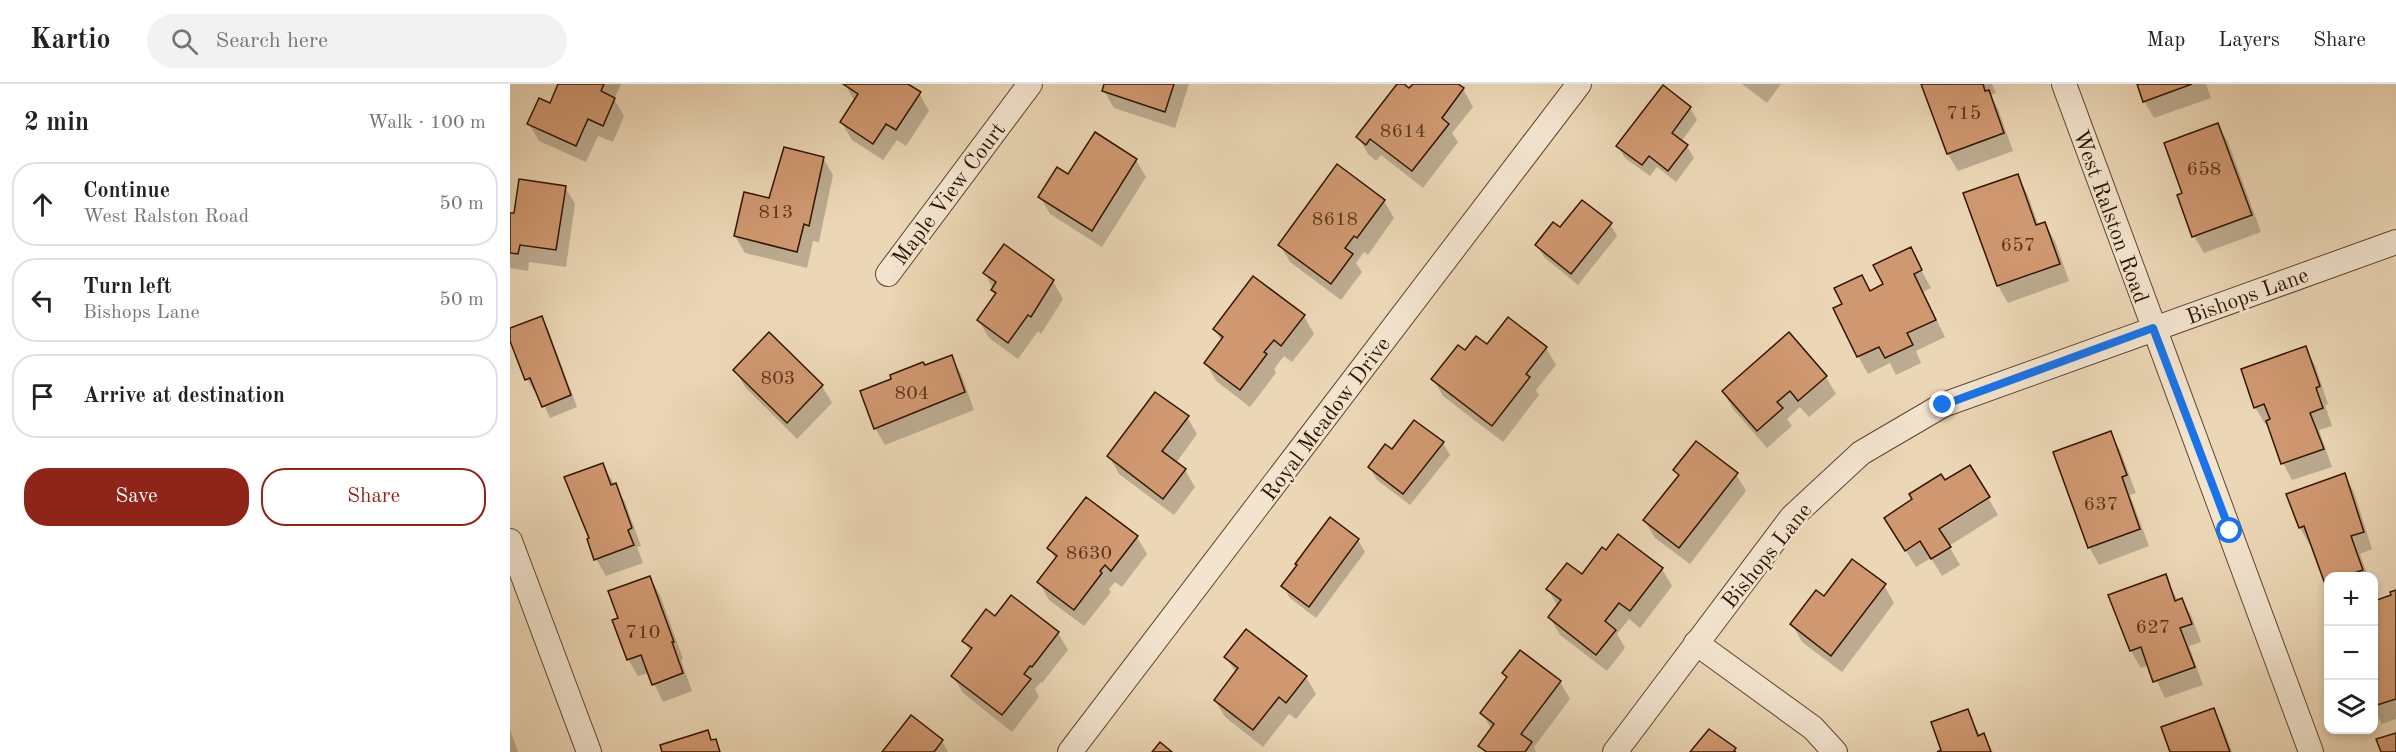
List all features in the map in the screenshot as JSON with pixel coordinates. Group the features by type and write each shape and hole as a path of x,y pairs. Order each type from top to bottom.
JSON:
{"street":[{"name":"Maple View Court","path":"888,274 1030,84"},
{"name":"Royal Meadow Drive","path":"1070,752 1579,84"},
{"name":"West Ralston Road","path":"2064,84 2311,752"},
{"name":"Bishops Lane","path":"1615,752 1792,517 1861,453 1943,405 2396,242"},
{"path":"510,541 589,752"},
{"path":"1696,643 1813,728 1835,752"}],"building":[{"path":"558,84 604,84 601,91 615,98 603,126 588,119 576,146 527,124 539,98 550,103"},
{"path":"843,84 908,84 921,92 896,130 886,124 873,144 840,122 858,94"},
{"path":"1104,84 1174,84 1165,112 1102,91"},
{"path":"1397,84 1404,84 1409,88 1413,84 1458,84 1464,88 1442,118 1449,124 1412,171 1370,139 1366,145 1356,137"},
{"path":"1921,84 1983,84 1985,91 1989,90 2004,133 1947,154"},
{"path":"2137,84 2192,84 2143,102"},
{"path":"1663,85 1691,107 1672,133 1688,145 1668,171 1649,156 1642,165 1616,146"},
{"path":"2218,123 2252,215 2192,237 2177,195 2182,193 2164,143"},
{"path":"1095,132 1137,159 1092,231 1038,197 1057,167 1068,174"},
{"path":"784,147 824,157 809,226 804,224 797,252 734,236 744,192 769,198"},
{"path":"1337,164 1385,200 1357,238 1354,236 1345,248 1353,254 1331,284 1278,245"},
{"path":"2018,174 2036,225 2045,222 2060,264 1997,286 1963,193"},
{"path":"519,179 566,186 556,250 520,245 518,254 510,253 510,213 514,213"},
{"path":"1582,200 1612,223 1571,274 1535,245 1553,222 1560,227"},
{"path":"1004,244 1054,280 1031,317 1028,315 1008,343 977,320 996,293 991,290 996,282 983,273"},
{"path":"1911,247 1922,270 1914,274 1936,320 1907,333 1913,345 1885,358 1879,347 1857,357 1833,308 1842,304 1834,288 1862,275 1870,291 1883,284 1873,265"},
{"path":"1253,276 1305,315 1281,346 1274,340 1264,352 1267,354 1240,390 1204,363 1223,337 1213,329"},
{"path":"542,316 571,395 542,407 530,378 525,380 510,341 510,328"},
{"path":"1508,317 1547,347 1526,374 1530,377 1492,426 1431,379 1458,345 1465,350 1476,336 1487,344"},
{"path":"769,332 823,385 787,423 733,370"},
{"path":"1789,332 1827,376 1798,401 1790,391 1777,402 1783,408 1757,431 1722,391"},
{"path":"2306,346 2320,386 2316,388 2323,408 2310,413 2324,449 2281,464 2266,421 2270,419 2264,404 2254,408 2241,369"},
{"path":"952,355 965,392 874,429 860,391 891,379 890,375 923,362 925,365"},
{"path":"1155,392 1189,416 1162,451 1186,469 1163,499 1107,456"},
{"path":"1414,420 1444,442 1403,494 1368,467 1385,444 1392,449"},
{"path":"2111,431 2127,475 2122,477 2140,529 2088,548 2053,452"},
{"path":"1696,441 1738,473 1679,548 1643,520 1679,475 1673,470"},
{"path":"603,463 611,485 616,483 632,528 628,530 634,545 594,560 587,539 589,538 564,477"},
{"path":"1970,465 1990,497 1939,529 1951,547 1931,559 1920,541 1905,551 1884,518 1912,499 1909,494 1941,474 1945,480"},
{"path":"2345,473 2364,532 2351,536 2363,570 2324,572 2324,581 2304,526 2299,528 2286,494"},
{"path":"1086,497 1138,536 1111,571 1105,565 1100,571 1102,573 1074,610 1037,582 1057,556 1047,548"},
{"path":"1330,517 1359,539 1309,607 1281,586"},
{"path":"1618,534 1663,568 1630,611 1619,603 1605,621 1616,630 1596,655 1548,617 1561,600 1546,589 1567,563 1582,574 1602,547 1606,550"},
{"path":"1852,559 1886,584 1831,656 1790,624 1816,590 1824,596"},
{"path":"2166,574 2175,601 2182,598 2192,624 2180,628 2195,667 2153,682 2141,647 2130,651 2108,595"},
{"path":"650,576 683,673 652,685 641,655 627,660 612,620 618,618 608,591"},
{"path":"2396,590 2396,699 2378,705 2378,600 2391,595 2390,592"},
{"path":"1011,595 1059,632 1024,674 1031,679 1002,715 951,676 972,648 962,641 986,609 995,616"},
{"path":"1246,629 1307,676 1286,703 1279,697 1253,730 1214,700 1238,668 1224,657"},
{"path":"1520,650 1561,681 1521,734 1532,742 1525,752 1487,752 1478,746 1494,724 1480,713 1507,677 1502,673"},
{"path":"2214,708 2230,752 2170,752 2161,727"},
{"path":"1968,709 1978,736 1984,733 1991,752 1937,752 1941,750 1931,722"},
{"path":"911,715 943,740 934,752 882,752"},
{"path":"1709,729 1736,748 1734,751 1736,752 1690,752"},
{"path":"708,730 711,740 716,739 720,752 662,752 660,745"},
{"path":"2396,733 2396,752 2381,752 2376,739"},
{"path":"1160,742 1172,752 1152,752"}],"route":[{"path":"1943,405 2153,328 2230,531"}]}
